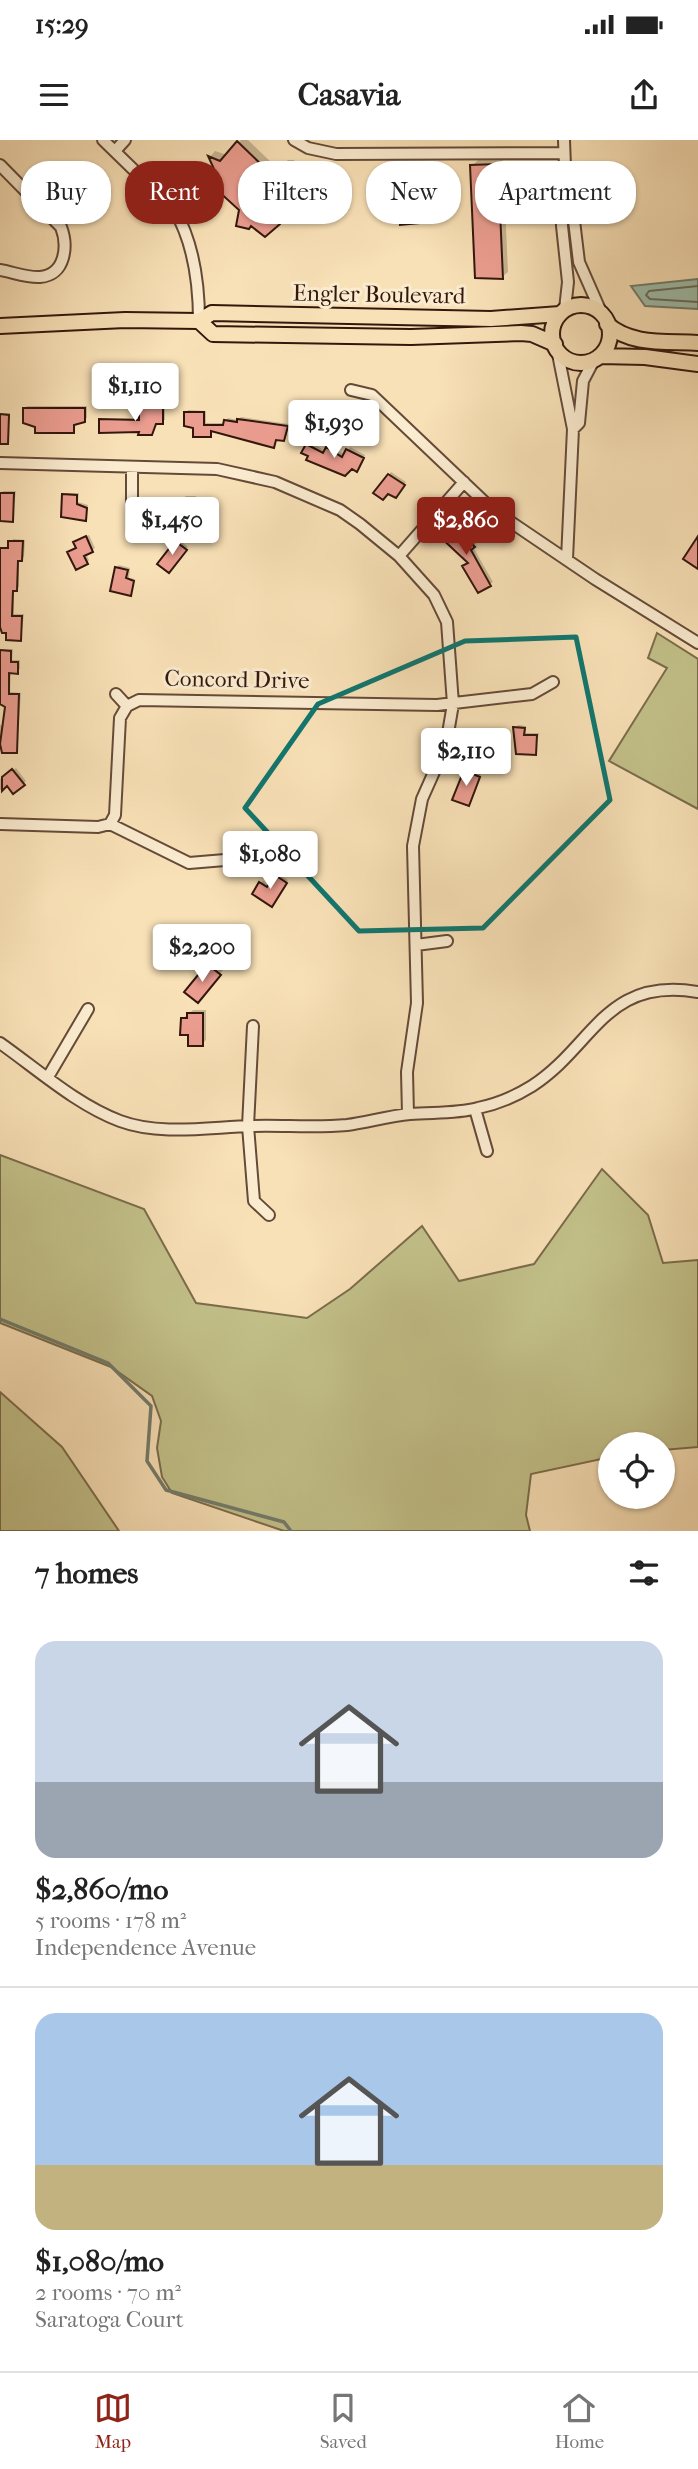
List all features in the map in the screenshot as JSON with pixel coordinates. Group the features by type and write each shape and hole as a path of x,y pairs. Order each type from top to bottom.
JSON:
{"main road":[{"path":"698,343 643,341 614,330 587,304 563,312 554,330 556,346 573,362 645,356 698,365"},
{"name":"Engler Boulevard","path":"0,326 125,320 199,321 212,313 491,319 563,312"},
{"path":"597,358 608,345 604,318"},
{"name":"Engler Boulevard","path":"199,321 213,334 411,337 521,333 533,334 556,346"}],"street":[{"path":"103,140 174,209 181,220 198,284 199,321"},
{"path":"115,151 125,140"},
{"path":"294,140 308,148 336,154 564,153"},
{"path":"564,140 564,161"},
{"path":"0,164 61,227 65,250 54,273 40,277 0,270"},
{"path":"563,224 568,282 563,312"},
{"path":"574,224 579,262 604,318"},
{"path":"556,346 573,429 566,559"},
{"path":"573,429 579,423 583,381 597,358"},
{"path":"351,390 372,395 494,510 698,643"},
{"path":"0,463 217,469 275,482 340,510 399,556 425,583 447,622 453,704 446,745 422,799 413,846 417,1003 407,1072 408,1114"},
{"path":"132,468 132,528"},
{"path":"399,556 464,482"},
{"name":"Concord Drive","path":"127,706 139,700 156,698 453,704 532,694 554,682"},
{"path":"110,824 115,815 119,724 127,706 116,694"},
{"path":"0,824 98,827 110,824 189,863 225,860"},
{"path":"416,945 447,941"},
{"path":"0,1043 48,1077 121,1122 158,1128 345,1125 408,1114 475,1109 495,1104 531,1086 615,1006 653,992 672,989 698,992"},
{"path":"48,1077 88,1009"},
{"path":"253,1026 248,1126 254,1201 269,1215"},
{"path":"475,1109 487,1151"}],"highlighted area":[{"path":"576,637 610,800 483,928 359,931 245,808 318,704 465,641"}],"shaded area":[{"path":"657,633 698,659 698,809 609,761 667,668 648,658"},
{"path":"0,1155 144,1209 196,1303 307,1318 350,1289 422,1226 459,1281 534,1264 602,1169 648,1215 663,1263 698,1260 698,1447 675,1449 675,1432 598,1432 598,1460 531,1474 526,1515 530,1531 284,1531 172,1493 162,1477 157,1448 161,1421 152,1396 111,1367 0,1323"},
{"path":"0,1392 62,1447 119,1531 0,1531"}],"water":[{"path":"698,279 698,309 645,306 631,286"}],"building":[{"path":"237,141 258,161 238,161 238,209 224,196 224,161 220,161"},
{"path":"470,165 475,165 475,224 501,224 503,279 475,278"},
{"path":"238,215 238,224 280,224 265,237 251,226 249,229 236,226"},
{"path":"23,408 85,408 85,422 74,425 74,433 35,433 35,427 23,423"},
{"path":"139,408 163,408 163,424 156,424 152,435 138,435 139,432 99,433 99,419 139,420"},
{"path":"184,412 204,412 204,425 223,425 224,420 237,422 237,419 288,426 284,441 276,440 274,448 211,431 211,437 193,437 193,428 184,426"},
{"path":"0,414 9,415 8,444 0,444"},
{"path":"306,444 323,453 326,447 342,457 346,449 364,458 357,472 352,469 345,476 306,460 308,456 301,453"},
{"path":"388,474 405,485 396,498 388,494 383,500 373,493"},
{"path":"0,493 14,493 13,522 0,521"},
{"path":"62,494 77,495 77,504 87,508 86,521 61,517"},
{"path":"181,498 194,498 197,524 178,524"},
{"path":"450,523 475,547 471,550 491,586 478,593 462,566 468,563 438,535"},
{"path":"86,536 93,552 84,556 88,564 76,570 67,552 76,548 73,542"},
{"path":"698,536 698,569 683,559"},
{"path":"8,541 23,541 22,561 18,561 17,591 13,591 12,616 22,616 21,641 6,640 6,633 2,633 0,627 0,548 8,548"},
{"path":"175,541 187,550 169,573 157,564"},
{"path":"115,567 128,570 126,578 134,581 131,596 110,591"},
{"path":"0,650 11,651 11,662 18,662 18,674 9,673 9,694 19,694 17,753 2,753 0,744 5,707 0,704"},
{"path":"513,727 525,728 524,735 537,735 536,755 516,754"},
{"path":"12,769 25,785 13,794 7,786 2,791 2,777"},
{"path":"464,770 480,777 469,806 452,800"},
{"path":"275,875 287,883 272,907 252,894 259,882 267,887"},
{"path":"207,964 221,975 198,1003 184,992"},
{"path":"187,1013 203,1013 203,1046 188,1046 188,1035 180,1035 181,1018 187,1018"}],"waterway":[{"path":"0,1319 108,1363 151,1406 147,1461 166,1490 284,1522 291,1531"}]}
